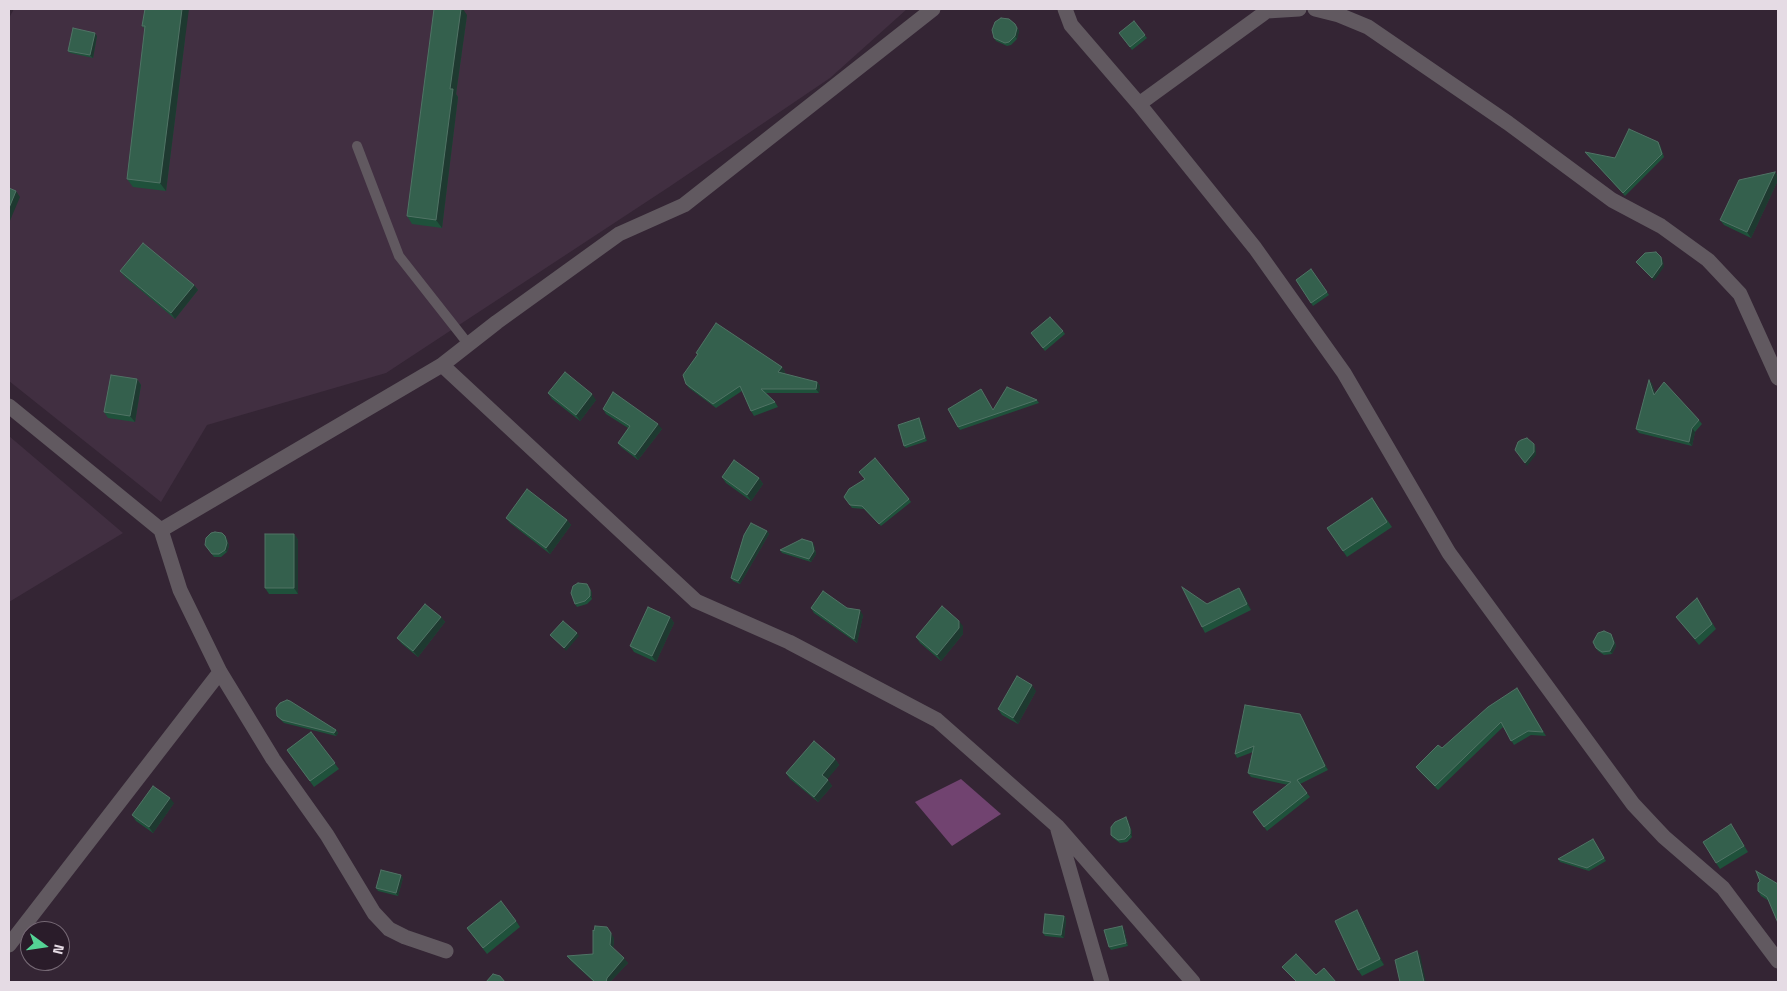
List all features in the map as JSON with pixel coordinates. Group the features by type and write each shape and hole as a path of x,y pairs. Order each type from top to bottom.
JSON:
{"street":[{"path":"161,530 442,365 619,234 684,205 933,9"},
{"path":"1065,9 1071,25 1139,104 1255,248 1344,373 1450,554 1633,804 1664,837 1723,888 1778,961"},
{"path":"1139,104 1267,11 1299,9"},
{"path":"1316,9 1340,15 1368,27 1508,122 1612,200 1661,226 1708,260 1740,294 1778,378"},
{"path":"442,365 696,601 789,642 937,720 1057,826 1193,982"},
{"path":"9,406 161,530 180,590 220,672 273,759 327,834 374,913 390,929 405,937 446,951"},
{"path":"9,945 220,672"},
{"path":"1057,826 1102,982"}],"lane":[{"path":"357,146 399,256 469,344"}],"shaded area":[{"path":"14,9 907,9 830,78 669,187 386,373 207,425 161,502 9,381 9,18"},
{"path":"9,436 123,533 9,602"},
{"path":"961,779 1001,814 952,846 915,802"}],"building":[{"path":"145,9 182,9 160,183 127,179 145,26 142,26"},
{"path":"434,9 461,9 450,89 453,89 436,220 407,216"},
{"path":"1001,18 1009,19 1017,28 1015,36 1005,43 994,38 992,30 995,22"},
{"path":"1134,21 1145,35 1130,47 1119,33"},
{"path":"73,28 95,33 90,55 68,51"},
{"path":"1629,129 1658,142 1662,154 1623,193 1585,152 1615,158"},
{"path":"1775,172 1747,232 1720,220 1739,180"},
{"path":"9,188 16,191 9,208"},
{"path":"143,243 194,285 171,313 120,271"},
{"path":"1656,252 1661,257 1662,264 1652,278 1636,262 1645,253"},
{"path":"1311,269 1327,292 1311,303 1296,280"},
{"path":"1050,317 1063,331 1043,348 1031,333"},
{"path":"716,323 782,367 778,372 817,382 816,389 761,389 775,402 751,411 740,386 713,404 686,384 683,375"},
{"path":"565,372 592,394 576,415 548,393"},
{"path":"111,375 137,379 130,416 104,412"},
{"path":"1649,380 1654,395 1664,382 1699,420 1692,428 1689,442 1636,429"},
{"path":"1007,387 1037,400 958,427 948,409 981,389 993,410"},
{"path":"613,392 658,424 635,455 618,443 630,426 603,409"},
{"path":"919,418 925,438 904,446 898,425"},
{"path":"1527,438 1534,444 1534,452 1525,463 1515,450 1518,442"},
{"path":"875,458 909,499 879,524 862,506 850,505 844,497 849,489 865,479 859,472"},
{"path":"734,460 759,478 747,495 722,477"},
{"path":"527,489 567,520 546,548 506,518"},
{"path":"1372,498 1387,522 1343,551 1327,528"},
{"path":"751,523 767,531 738,581 731,578 744,535"},
{"path":"215,532 222,533 227,543 225,550 219,554 212,554 205,545 206,538"},
{"path":"265,534 294,534 294,588 265,588"},
{"path":"802,539 812,542 814,551 809,559 780,550"},
{"path":"578,583 587,584 590,596 585,601 575,604 571,593 573,586"},
{"path":"1182,587 1207,604 1239,588 1247,604 1202,627"},
{"path":"823,591 847,608 860,610 854,639 811,608"},
{"path":"1697,598 1712,624 1695,639 1676,617"},
{"path":"425,604 441,617 413,651 397,638"},
{"path":"942,606 959,621 959,628 937,655 916,637"},
{"path":"648,607 670,617 652,656 630,646"},
{"path":"563,621 577,633 564,648 550,635"},
{"path":"1604,631 1611,634 1614,643 1610,651 1602,652 1596,648 1593,642 1598,633"},
{"path":"1017,676 1032,685 1013,718 998,709"},
{"path":"1517,688 1543,732 1528,731 1511,741 1501,722 1435,786 1416,767 1438,745 1442,748 1488,707"},
{"path":"287,700 336,730 334,733 282,720 277,716 276,708 280,703"},
{"path":"1245,705 1300,714 1325,766 1297,780 1307,793 1264,827 1253,812 1291,782 1248,773 1254,746 1235,754"},
{"path":"311,732 335,763 310,781 287,750"},
{"path":"814,741 835,759 822,775 828,780 814,797 786,773"},
{"path":"153,786 170,798 149,827 132,815"},
{"path":"1126,817 1130,834 1125,839 1118,840 1111,835 1111,827 1115,822"},
{"path":"1731,824 1744,846 1716,863 1703,842"},
{"path":"1593,839 1604,858 1587,868 1558,859"},
{"path":"381,870 401,875 396,893 376,888"},
{"path":"1756,871 1778,884 1778,923 1767,897 1758,891 1758,883 1760,881"},
{"path":"501,901 516,921 483,948 467,928"},
{"path":"1357,910 1380,959 1358,970 1335,921"},
{"path":"1045,914 1064,916 1061,935 1043,933"},
{"path":"595,926 607,927 611,933 610,945 624,958 607,978 606,982 594,982 567,956 593,954 593,930"},
{"path":"1122,926 1126,943 1109,947 1104,930"},
{"path":"1417,951 1424,982 1400,982 1395,960"},
{"path":"1296,954 1316,975 1324,968 1336,982 1297,982 1282,967"},
{"path":"493,974 500,976 505,982 486,982"}]}
